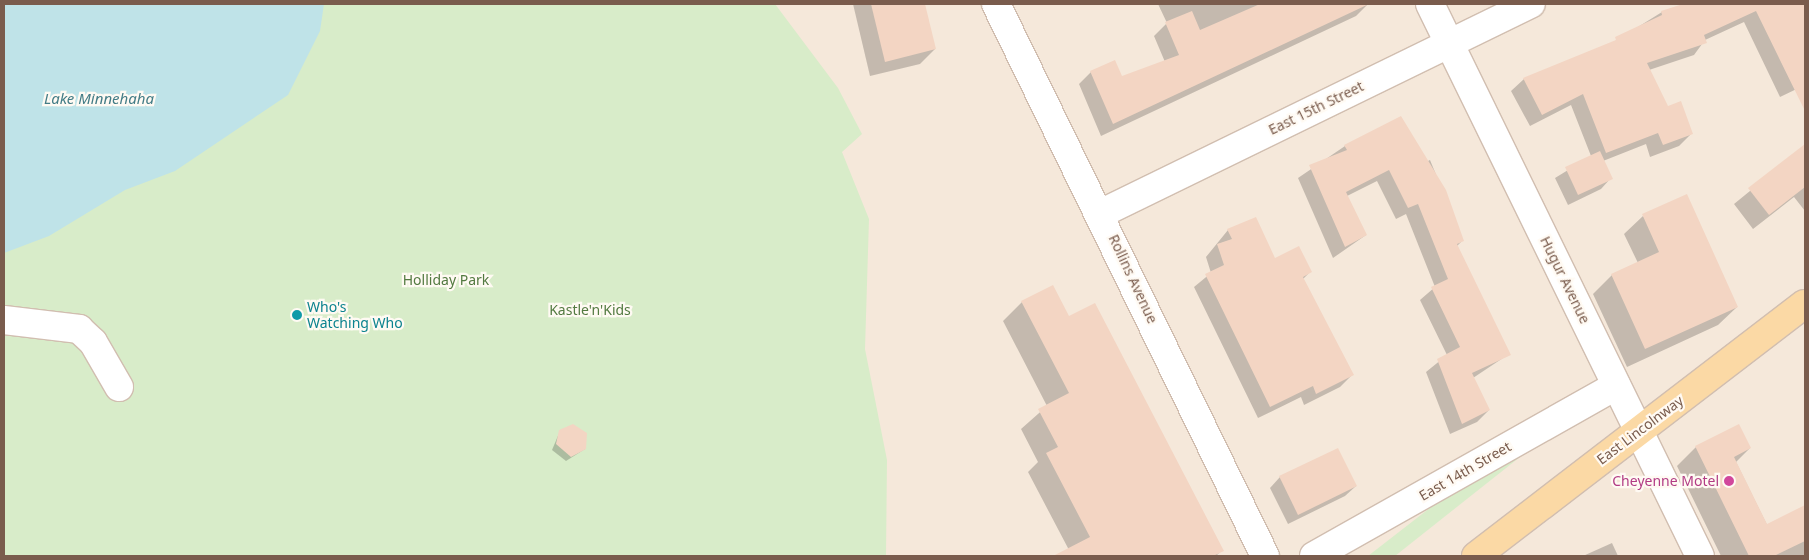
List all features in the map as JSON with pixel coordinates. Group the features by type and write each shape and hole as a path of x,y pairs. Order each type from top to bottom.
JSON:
{"main road":[{"name":"East Lincolnway","path":"1476,556 1805,304"}],"street":[{"name":"Rollins Avenue","path":"996,4 1102,213 1265,556"},
{"name":"Hugur Avenue","path":"1430,4 1700,556"},
{"name":"East 15th Street","path":"1102,213 1531,4"},
{"path":"4,320 79,329 93,342 119,387"},
{"name":"East 14th Street","path":"1314,556 1616,386"}],"shaded area":[{"path":"4,4 1805,4 1805,556 4,556"}],"green space":[{"name":"Holliday Park","path":"4,4 775,4 838,88 862,134 842,152 869,219 865,349 887,460 886,556 4,556"},
{"path":"1530,449 1395,556 1368,556 1444,497"}],"water":[{"name":"Lake Minnehaha","path":"4,4 324,4 320,31 288,95 175,171 125,190 49,236 4,253"}],"building":[{"path":"871,4 925,4 936,49 885,62"},
{"path":"1260,4 1369,4 1113,124 1090,71 1115,60 1122,76 1179,55 1165,22 1192,11 1200,30"},
{"path":"1683,4 1805,4 1805,111 1756,11 1704,35 1707,43 1647,63 1668,106 1681,101 1693,134 1663,145 1658,133 1606,153 1583,94 1542,115 1523,78 1616,40 1615,37 1662,15 1661,11"},
{"path":"1401,116 1446,190 1464,241 1457,244 1511,355 1472,373 1490,410 1462,424 1437,359 1460,347 1431,287 1448,279 1418,204 1408,208 1389,170 1346,192 1367,235 1345,247 1309,165 1347,150 1344,145"},
{"path":"1805,144 1805,187 1769,215 1748,188"},
{"path":"1600,151 1613,179 1578,195 1565,167"},
{"path":"1687,194 1738,307 1645,349 1611,274 1659,252 1642,214"},
{"path":"1256,217 1275,258 1299,246 1312,272 1303,277 1354,375 1316,394 1313,386 1270,407 1205,274 1224,265 1217,244 1232,239 1227,229"},
{"path":"1053,285 1069,316 1095,303 1224,551 1213,556 1053,556 1090,537 1046,453 1058,447 1038,409 1069,393 1021,301"},
{"path":"573,424 587,433 586,449 571,457 556,444 559,430"},
{"name":"Cheyenne Motel","path":"1739,424 1751,448 1734,457 1767,524 1805,505 1805,541 1774,556 1749,556 1695,446"},
{"path":"1338,448 1357,486 1298,515 1279,476"}],"place":[{"name":"Who's Watching Who","path":"297,315"},
{"name":"Cheyenne Motel","path":"1729,481"}],"park label":[{"name":"Kastle'n'Kids","path":"590,310"}]}
